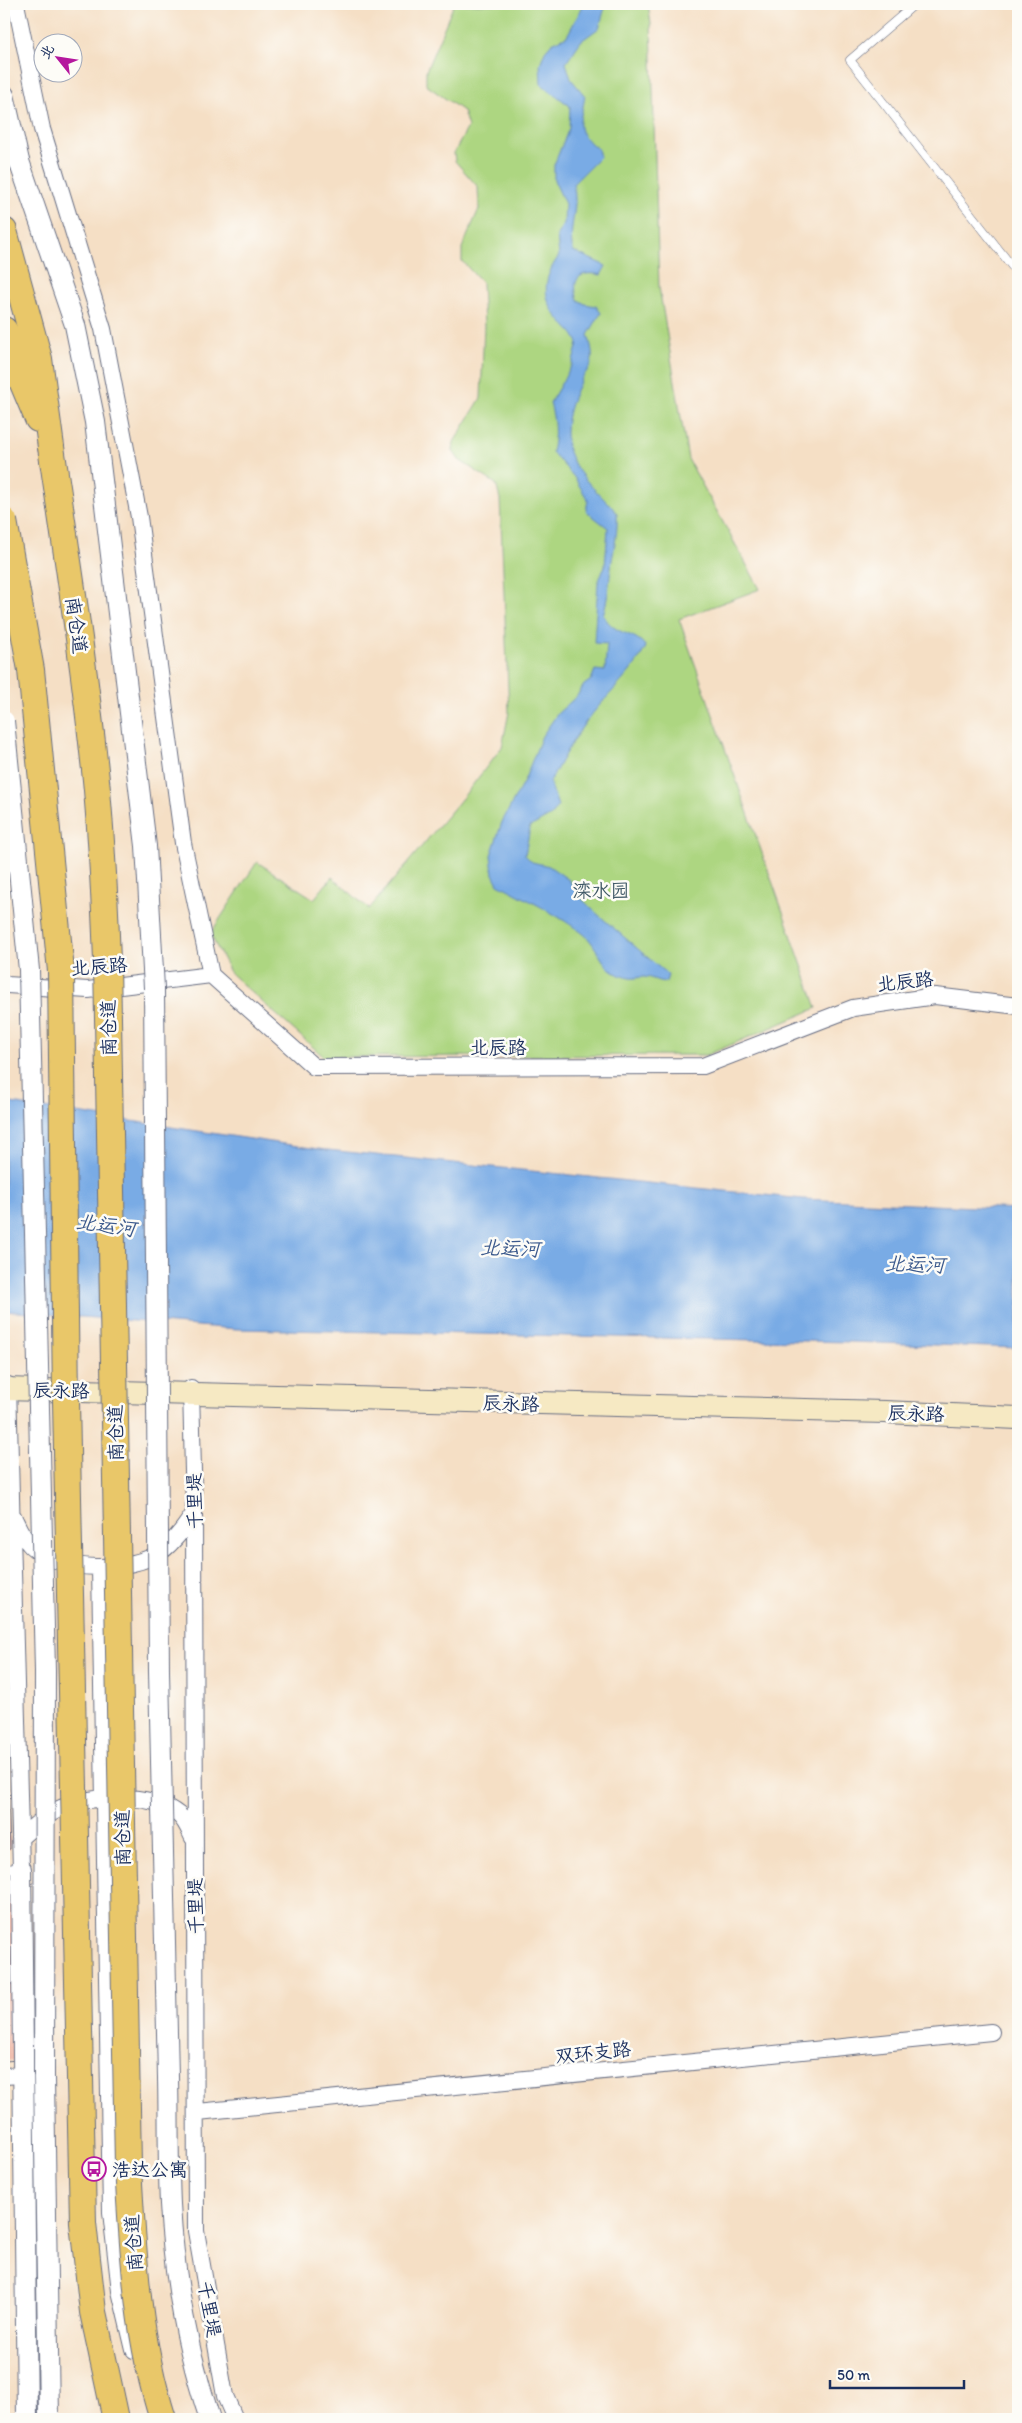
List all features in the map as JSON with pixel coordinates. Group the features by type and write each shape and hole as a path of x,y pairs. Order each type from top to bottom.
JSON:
{"highway":[{"name":"南仓道","path":"4,231 39,359 80,652 97,790 107,961 128,2167 132,2242 140,2316 156,2400 163,2419"},
{"path":"4,330 14,362 51,447"},
{"path":"4,521 31,670 61,971 67,1411 84,2223 93,2312 101,2361 116,2419"}],"main road":[{"name":"辰永路","path":"6,1392 191,1390 1018,1409"},
{"name":"辰永路","path":"191,1390 643,1407 885,1412 1018,1418"}],"street":[{"path":"16,4 42,129 104,329 139,517 182,843 211,975"},
{"name":"千里堤","path":"4,95 20,161 75,325 95,422 146,846 154,988 159,1642 170,2204 176,2264 189,2340 210,2419"},
{"path":"4,721 29,970 45,1671 44,2076 49,2419"},
{"name":"北辰路","path":"4,983 7,985 88,990 211,975 314,1067 703,1066 853,1008 936,996 1018,1006"},
{"name":"千里堤","path":"191,1390 194,1513 194,1840 198,2112 196,2231 225,2396 235,2419"},
{"path":"6,1392 20,1838 12,1869 13,2075 27,2419"},
{"path":"11,1512 21,1533 32,1547 65,1563 100,1567 144,1561 162,1551 181,1533 194,1513"},
{"path":"100,1567 111,2212 120,2290 151,2419"},
{"path":"20,1838 56,1811 71,1804 105,1798 120,1798 162,1806 179,1814 194,1840"},
{"name":"双环支路","path":"198,2112 991,2032"}],"lane":[{"path":"915,4 850,60 1018,274"}],"green space":[{"name":"滦水园","path":"454,4 648,4 651,24 659,287 688,459 760,589 679,619 817,1008 707,1055 324,1057 231,974 210,934 257,862 314,899 332,877 369,909 464,796 502,747 509,712 500,499 496,484 459,460 453,451 454,442 481,398 484,326 482,283 462,261 462,248 479,209 478,187 455,161 454,153 468,127 463,111 426,85 426,71"}],"water":[{"path":"584,4 606,4 599,28 581,41 566,63 571,79 585,96 580,121 581,131 598,149 600,157 573,184 575,201 571,234 573,251 606,266 601,275 582,275 576,282 578,300 585,304 596,306 601,313 588,335 592,349 592,360 582,378 570,408 567,418 566,438 571,457 580,473 617,513 616,536 608,594 603,615 614,627 636,638 646,647 628,674 587,721 564,755 550,782 558,806 553,814 530,827 525,855 532,862 549,866 569,880 578,895 594,911 668,975 666,982 647,977 629,978 619,975 612,970 593,944 581,932 551,912 498,884 493,874 491,855 502,822 524,781 542,736 558,713 591,680 595,670 605,671 607,644 594,643 598,583 605,566 608,528 586,511 588,500 574,477 552,452 554,428 550,403 572,365 578,343 553,311 546,288 550,272 559,256 557,235 564,223 565,204 554,180 554,165 569,128 570,106 541,84 540,64 545,51 552,43 567,36"},
{"name":"北运河","path":"4,1102 318,1149 803,1199 1018,1209 1018,1348 851,1342 237,1329 4,1311"}],"building":[{"path":"4,1560 6,1560 8,1699 4,1699"},
{"path":"6,1725 10,1849 4,1850 4,1726"},
{"path":"4,1880 12,1880 19,2060 4,2061"}],"place":[{"name":"浩达公寓","path":"94,2169"}]}
